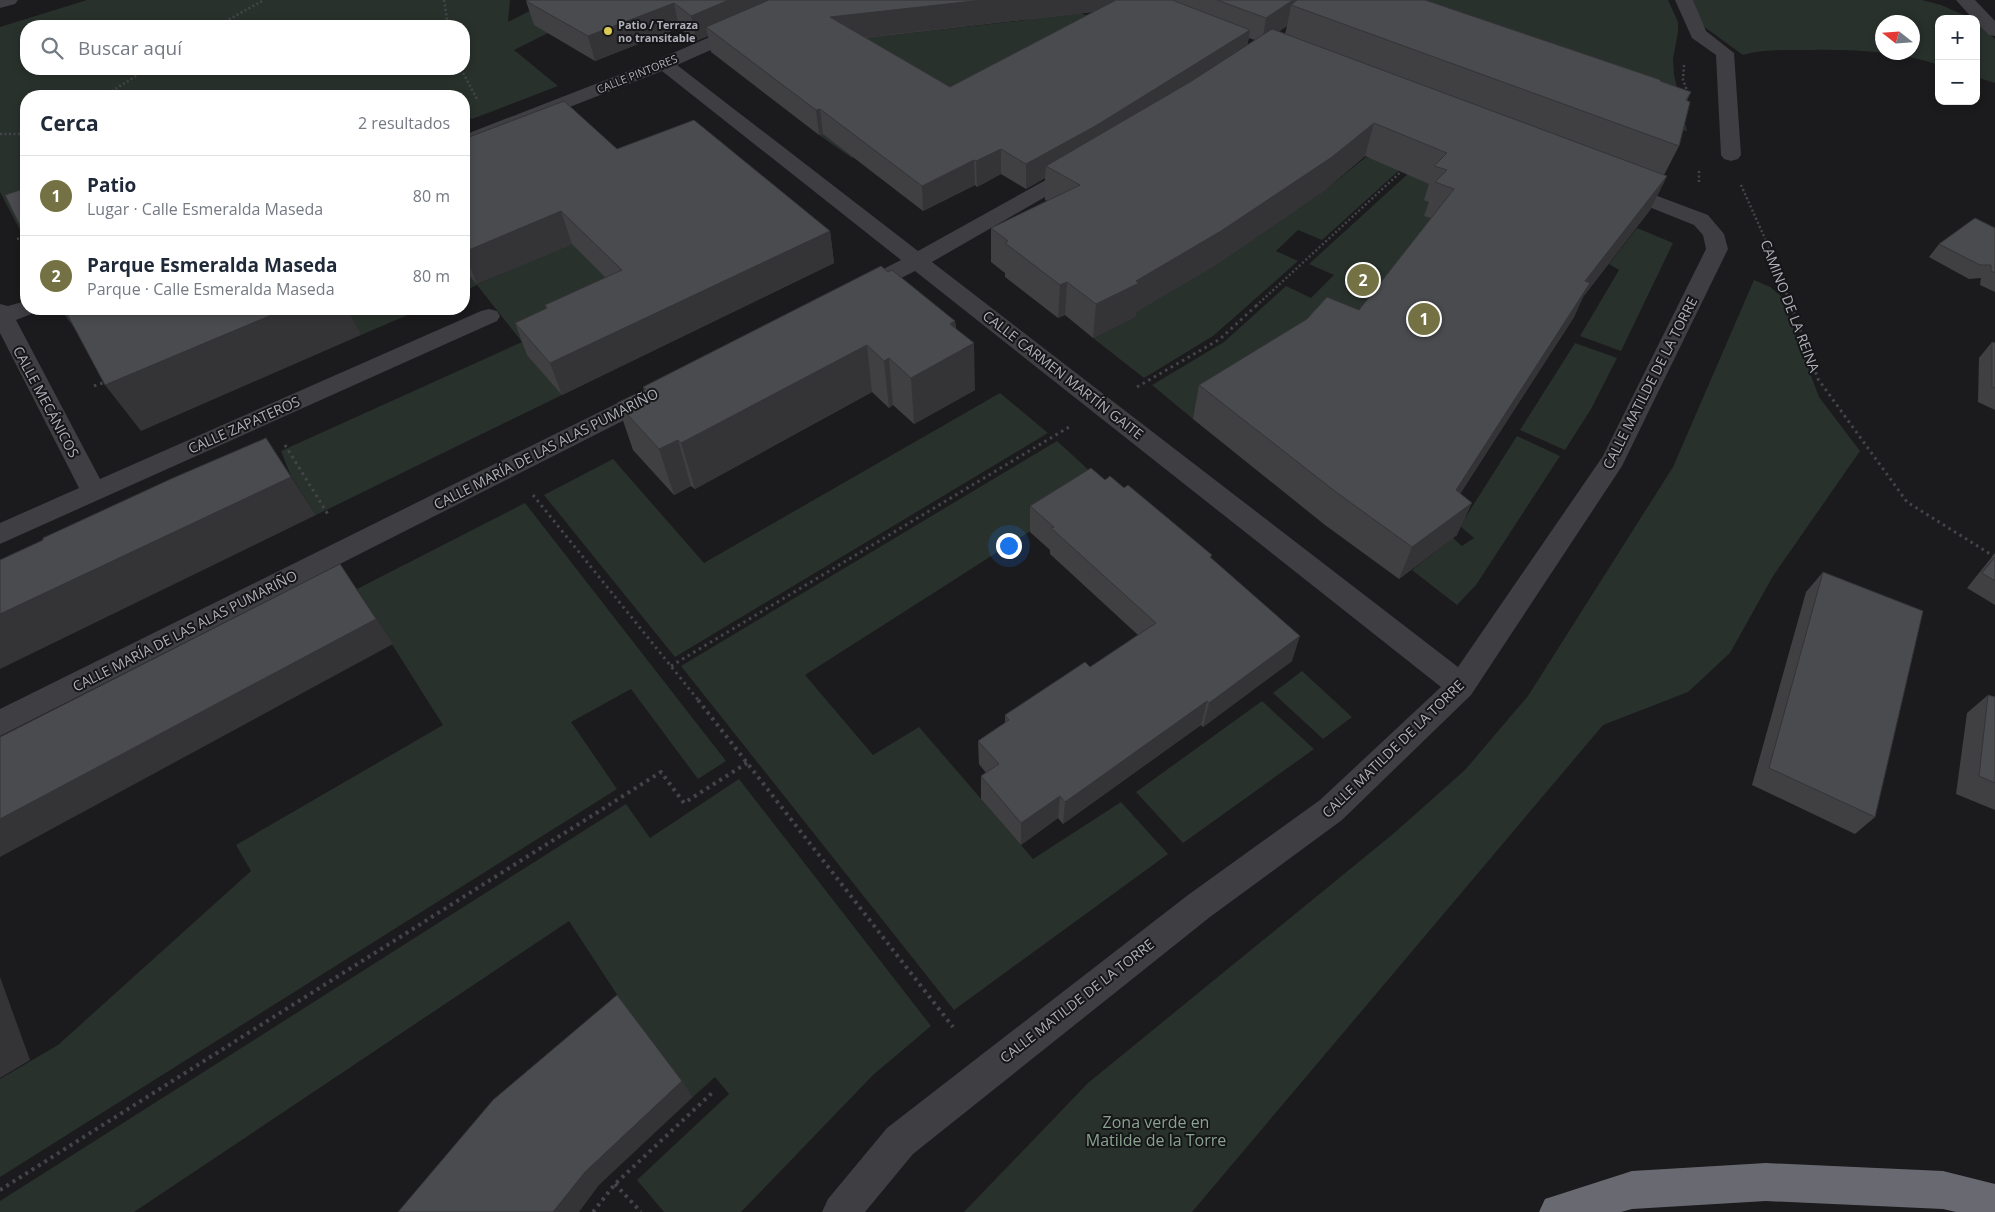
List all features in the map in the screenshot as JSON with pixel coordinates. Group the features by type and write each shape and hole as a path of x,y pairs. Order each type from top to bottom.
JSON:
{"highway":[{"path":"1558,1212 1632,1190 1766,1182 1943,1190 1995,1203"}],"street":[{"path":"0,3 8,0"},
{"name":"CALLE PINTORES","path":"470,140 664,64 808,0"},
{"path":"1684,0 1698,34 1725,53 1731,155"},
{"path":"1965,0 1995,31"},
{"name":"CALLE CARMEN MARTÍN GAITE","path":"664,64 1461,686"},
{"path":"842,299 917,261 1095,160"},
{"name":"CALLE MATILDE DE LA TORRE","path":"841,1212 900,1140 1200,906 1332,810 1461,686 1614,460 1717,249 1713,234 1701,220 1603,182"},
{"path":"1,316 20,310"},
{"name":"CALLE MECÁNICOS","path":"1,316 94,492"},
{"name":"CALLE ZAPATEROS","path":"0,534 488,316"},
{"name":"CALLE MARÍA DE LAS ALAS PUMARIÑO","path":"0,723 677,383"}],"path":[{"path":"227,20 264,0"},
{"path":"444,0 447,20"},
{"path":"114,90 137,75"},
{"path":"464,75 481,106"},
{"path":"0,134 20,134"},
{"name":"CAMINO DE LA REINA","path":"1731,155 1743,192 1771,252 1818,379 1908,502 1995,557"},
{"path":"671,666 1103,407 1220,340 1405,168"},
{"path":"94,386 112,379"},
{"path":"266,415 349,548"},
{"path":"511,467 671,666 954,1027"},
{"path":"0,1190 662,772 684,803 747,763"},
{"path":"594,1212 615,1184 714,1091"},
{"path":"615,1184 641,1212"}],"green space":[{"path":"87,0 510,0 508,22 551,0 548,33 514,50 558,86 472,119 470,118 470,90 20,90 20,230 0,192 0,27 20,21 20,75 470,75 470,20 23,20"},
{"path":"1388,0 1668,0 1678,22 1673,59 1674,75 1687,131 1672,129"},
{"path":"1693,0 1922,0 1941,5 1964,15 1935,15 1935,64 1920,59 1920,15 1875,15 1875,53 1776,50 1743,55 1703,26"},
{"path":"1054,2 1105,23 912,130 852,158 819,135 870,113 847,40 1027,20"},
{"path":"1980,26 1995,39 1995,83 1980,78"},
{"path":"1426,146 1322,240 1298,230 1276,251 1298,261 1213,336 1144,378 1093,338 1135,317 1132,314 1216,265 1324,191 1366,157 1369,158"},
{"path":"1434,150 1436,204 1443,222 1349,343 1299,353 1193,419 1152,385 1224,342 1286,286 1311,298 1334,275 1309,264"},
{"path":"741,169 562,395 316,515 291,476 281,451 522,342 477,285 470,288 470,276 478,284"},
{"path":"1637,228 1673,243 1621,351 1580,336 1619,270 1609,264"},
{"name":"Zona verde en Matilde de la Torre","path":"1754,280 1770,287 1781,296 1819,397 1860,451 1773,576 1730,653 1688,692 1603,725 1192,1212 964,1212 1088,1083 1393,834 1465,770 1528,696 1673,467"},
{"path":"345,315 408,315 361,335"},
{"path":"1575,343 1617,358 1591,409 1565,450 1520,430"},
{"path":"1000,393 1048,433 675,657 544,495 613,459 704,563"},
{"path":"1517,436 1560,456 1476,585 1457,605 1412,570 1453,538 1462,546 1474,538 1460,526"},
{"path":"1057,441 1104,484 805,675 873,755 919,727 1033,859 1121,802 1168,854 954,1010 681,666"},
{"path":"525,503 726,761 698,779 631,689 571,722 617,789 0,1177 0,1079 58,1045 251,871 236,845 443,725 357,589"},
{"path":"1302,671 1352,717 1323,739 1273,693"},
{"path":"1262,701 1314,749 1183,843 1136,792"},
{"path":"739,779 931,1026 873,1075 741,1212 664,1212 637,1180 729,1094 715,1077 693,1097 629,1013 569,921 134,1212 0,1212 0,1201 626,804 650,838"}],"building":[{"path":"729,0 691,16 674,3 588,36 526,1"},
{"path":"769,0 983,0 830,17 950,87 1116,0 1172,0 1250,30 1097,125 1026,164 1001,149 922,186 820,109 816,110 706,27"},
{"path":"1217,0 1293,0 1266,18"},
{"path":"1297,0 1425,0 1661,80 1691,92 1686,100 1690,102 1679,146 1291,5"},
{"path":"1272,29 1667,176 1585,281 1590,283 1456,490 1472,503 1412,547 1336,492 1199,385 1307,319 1327,297 1359,310 1454,189 1435,182 1447,170 1434,166 1447,153 1374,123 1332,157 1221,231 1136,281 1139,283 1096,304 1067,282 1060,285 1005,243 1008,241 991,228 1080,185 1046,166 1190,82"},
{"path":"564,101 617,149 694,120 830,231 550,363 515,323 547,308 545,305 622,270 561,211 470,249 470,137"},
{"path":"20,190 20,226 5,195"},
{"path":"1975,218 1995,228 1995,273 1991,271 1991,265 1980,265 1939,244"},
{"path":"881,266 888,272 892,270 955,321 950,324 974,343 911,378 889,358 884,361 867,345 681,443 678,440 659,449 617,403 646,389 643,387"},
{"path":"68,315 272,315 105,385"},
{"path":"1992,342 1995,343 1995,388 1992,387"},
{"path":"266,438 291,477 0,614 0,560 173,478"},
{"path":"1091,468 1105,480 1110,476 1124,488 1128,485 1212,555 1210,557 1300,636 1209,703 1207,701 1065,802 1060,796 1021,823 981,776 999,764 978,741 1009,720 1005,715 1085,662 1090,667 1156,623 1051,528 1054,527 1030,506"},
{"path":"1995,557 1995,581 1982,573"},
{"path":"340,564 376,619 0,819 0,737"},
{"path":"1823,572 1923,611 1875,817 1769,768"},
{"path":"1988,695 1995,697 1995,783 1979,776"},
{"path":"617,995 682,1081 585,1172 553,1212 398,1212 493,1100"}],"place":[{"name":"Patio / Terraza no transitable","path":"608,31"},
{"name":"Parque Esmeralda Maseda","path":"1363,280"},
{"name":"Patio","path":"1424,319"}]}
